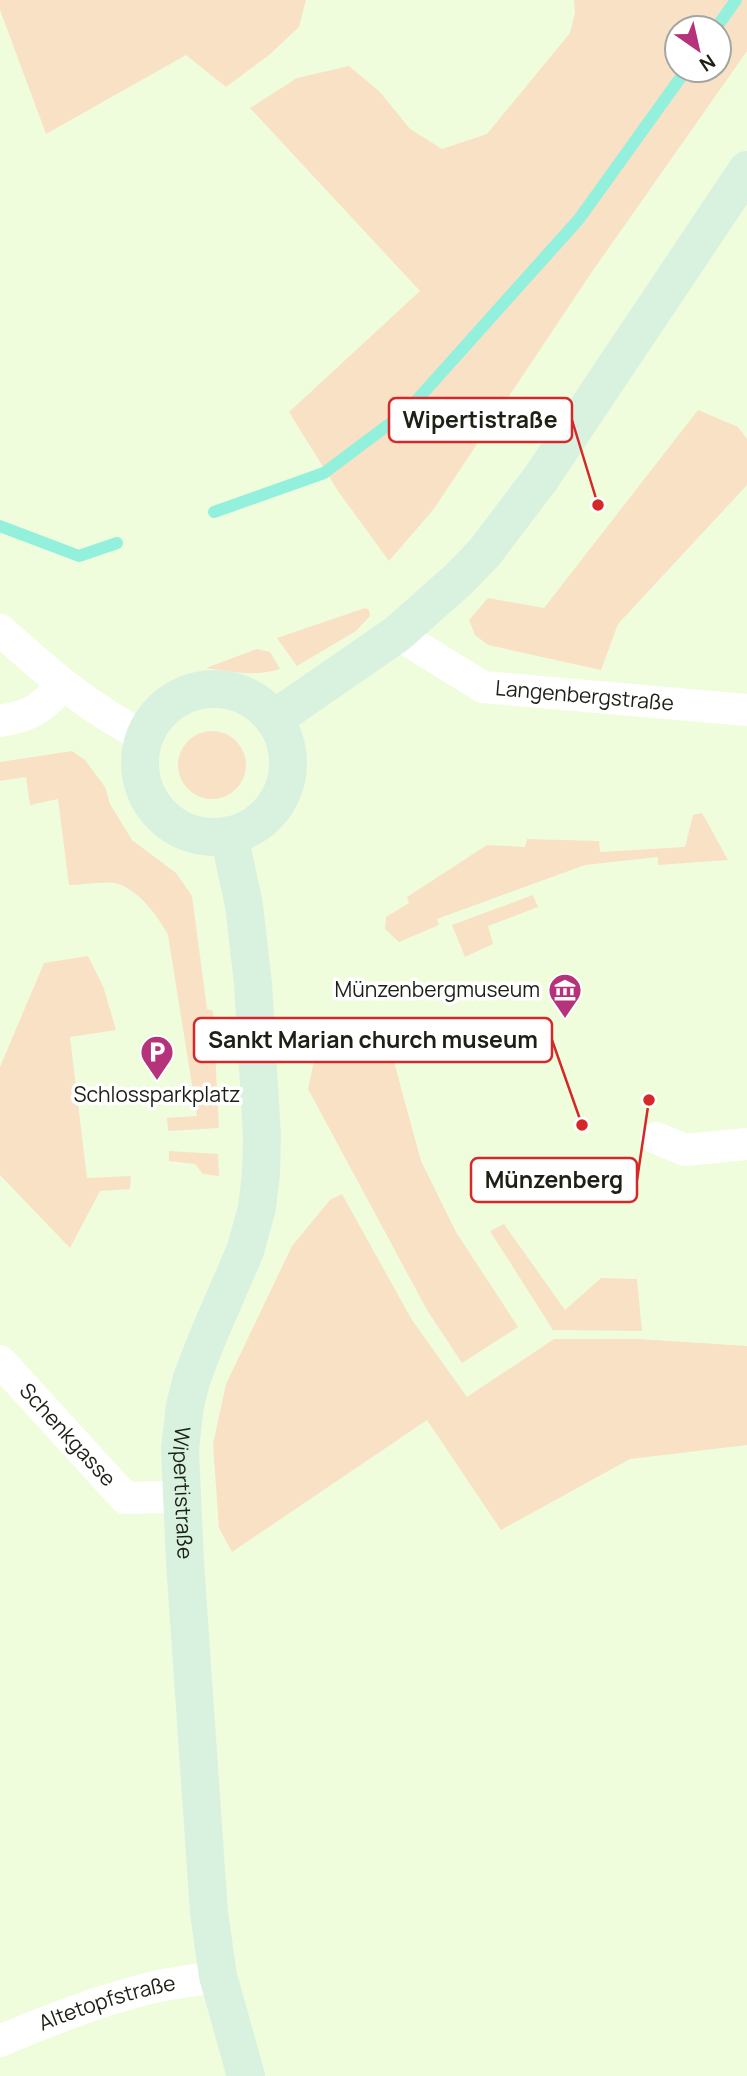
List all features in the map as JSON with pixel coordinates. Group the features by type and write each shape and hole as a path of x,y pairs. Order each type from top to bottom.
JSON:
{"street":[{"path":"274,719 397,634 485,552 541,478 747,170"},
{"path":"0,630 63,686 104,715 145,737"},
{"name":"Langenbergstraße","path":"397,634 483,687 747,710"},
{"path":"0,720 19,718 38,710 63,686"},
{"path":"222,690 246,696 274,719 285,741 288,765 283,789 262,820 241,832 207,837 185,831 158,812 146,793 140,759 145,737 157,716 175,700 198,691 222,690"},
{"name":"Wipertistraße","path":"229,835 244,905 251,967 262,1136 261,1173 258,1199 245,1251 192,1378 185,1405 180,1449 208,1907 218,1976 246,2076"},
{"path":"656,1138 685,1150 747,1144"},
{"name":"Schenkgasse","path":"0,1362 125,1498 181,1497"},
{"name":"Altetopfstraße","path":"0,2041 50,2020 123,1996 159,1986 218,1976"}],"shaded area":[{"path":"0,0 306,0 299,27 269,55 226,87 186,55 46,134 0,10"},
{"path":"574,0 747,0 747,51 733,71 733,14 663,14 663,84 724,84 587,279 433,510 389,561 338,491 289,412 420,291 250,108 297,78 349,66 380,92 410,129 442,149 487,134 570,33 575,13"},
{"path":"698,410 738,427 747,439 747,485 618,624 601,670 488,645 475,635 469,620 488,598 544,608"},
{"path":"365,608 369,610 370,616 356,631 297,666 277,638"},
{"path":"257,649 270,652 280,669 252,673 206,668"},
{"path":"212,731 225,734 236,741 243,752 246,765 243,778 236,789 225,796 212,799 199,796 188,789 181,778 178,765 181,752 188,741 199,734"},
{"path":"72,751 85,760 105,787 110,804 132,840 176,873 192,896 207,1009 213,1011 219,1128 168,1131 167,1118 197,1116 168,935 164,927 139,896 123,886 114,883 69,885 58,799 30,805 26,777 0,781 0,762"},
{"path":"702,813 728,860 658,865 658,857 585,865 437,919 439,925 399,942 385,929 386,917 409,903 407,897 487,845 525,847 527,839 599,841 600,852 685,847 693,815"},
{"path":"533,895 538,907 488,926 493,944 465,957 452,925"},
{"path":"88,956 103,986 116,1030 70,1037 87,1178 131,1176 130,1189 100,1191 70,1248 0,1175 0,1067 44,963"},
{"path":"393,1050 421,1161 456,1232 518,1327 462,1363 427,1310 308,1089 314,1061"},
{"path":"169,1151 218,1154 219,1176 203,1174 195,1164 169,1161"},
{"path":"342,1194 412,1320 467,1397 554,1339 639,1339 747,1346 747,1445 630,1459 501,1530 427,1420 232,1552 219,1528 213,1444 226,1384 292,1246 330,1200"},
{"path":"504,1224 565,1310 601,1278 637,1279 642,1331 553,1330 490,1231"}],"waterway":[{"path":"726,14 736,0"},
{"path":"214,512 324,473 408,410 579,219 676,84"},
{"path":"0,526 79,556 117,543"}],"place":[{"name":"Wipertistraße","path":"598,505"},
{"name":"Münzenbergmuseum","path":"565,1020"},
{"name":"Schlossparkplatz","path":"157,1082"},
{"name":"Münzenberg","path":"649,1100"},
{"name":"Sankt Marian church museum","path":"582,1125"}]}
